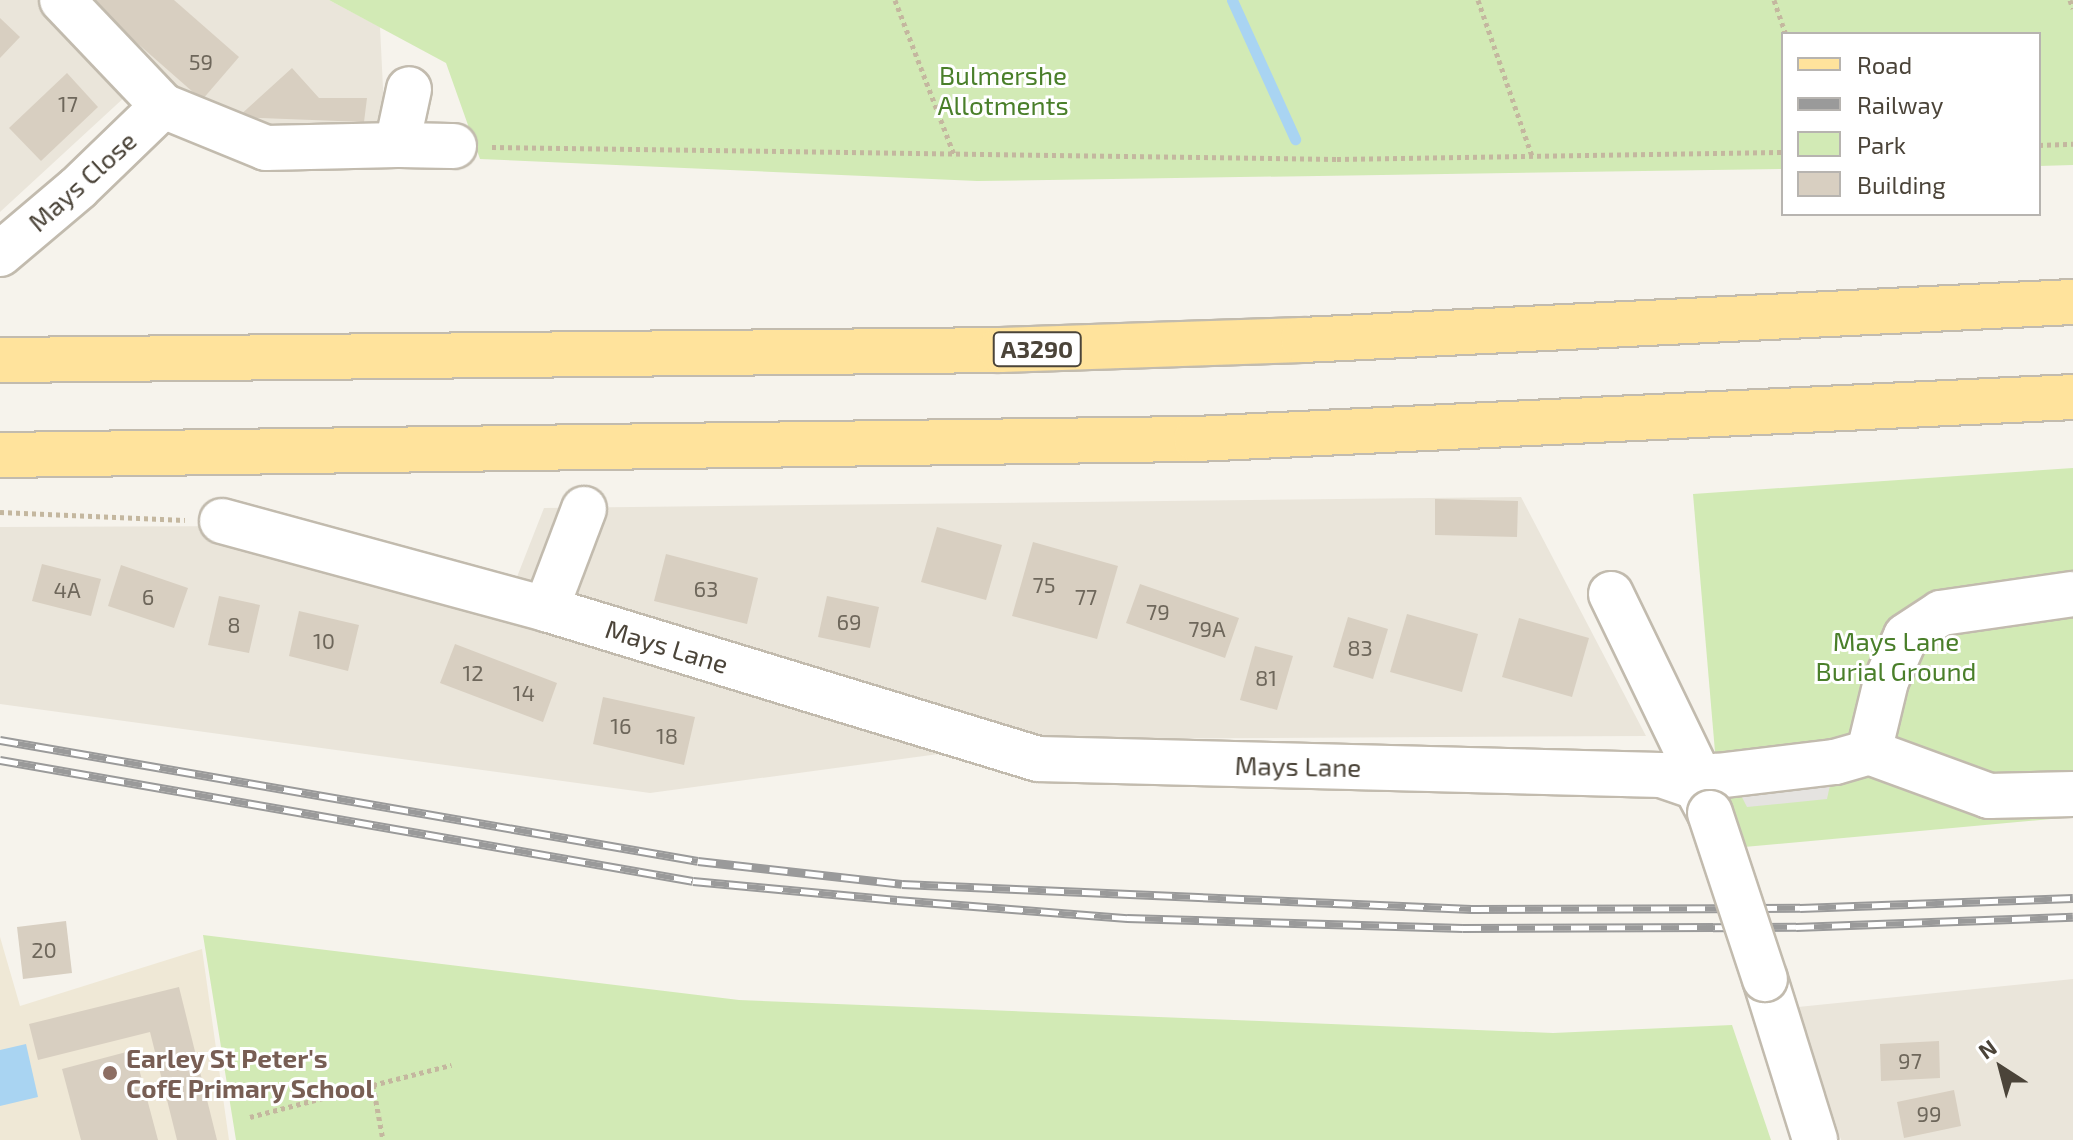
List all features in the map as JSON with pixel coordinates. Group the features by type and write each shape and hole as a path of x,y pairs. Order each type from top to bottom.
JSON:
{"main road":[{"name":"A3290","path":"0,360 1016,349 1318,340 2073,302"},
{"path":"0,455 1196,439 2073,397"}],"street":[{"path":"62,0 163,106 266,148 454,146"},
{"path":"397,145 409,89"},
{"name":"Mays Close","path":"0,254 78,188 163,106"},
{"path":"546,609 584,509"},
{"name":"Mays Lane","path":"222,521 546,609 1038,759 1661,775 1702,793"},
{"path":"1611,594 1702,793 1815,1140"},
{"path":"1869,752 1886,681 1906,636 1941,613 2073,594"},
{"path":"1702,793 1869,752 1989,796 2073,794"}],"path":[{"path":"895,0 955,157"},
{"path":"1478,0 1532,156"},
{"path":"1774,0 1785,32"},
{"path":"2070,0 2073,9"},
{"path":"2041,145 2073,144"},
{"path":"454,146 955,157 1532,156 1781,152"},
{"path":"0,512 222,521"},
{"path":"250,1117 451,1065"},
{"path":"373,1085 383,1140"}],"shaded area":[{"path":"0,0 329,0 380,27 385,129 262,138 209,116 153,71 0,212"},
{"path":"1521,497 1646,736 1050,739 650,793 0,704 0,527 290,526 515,582 544,508"},
{"path":"1835,762 1827,799 1747,807 1730,774"},
{"name":"Earley St Peter's CofE Primary School","path":"0,937 20,1006 202,949 229,1140 0,1140"},
{"path":"2073,979 2073,1140 1841,1140 1798,1007"}],"green space":[{"name":"Bulmershe Allotments","path":"329,0 2073,0 2073,165 2041,166 2041,32 1781,32 1781,169 977,181 480,159 446,63"},
{"name":"Mays Lane Burial Ground","path":"2073,468 2073,817 1733,848 1721,822 1693,494"},
{"path":"203,935 739,1000 1553,1033 1732,1025 1771,1140 236,1140"}],"water":[{"path":"26,1044 38,1097 0,1106 0,1050"}],"building":[{"path":"88,0 174,0 239,57 202,100"},
{"path":"0,18 20,37 0,58"},
{"path":"292,68 319,98 367,98 364,122 238,117"},
{"path":"67,73 98,107 41,161 9,128"},
{"path":"1435,499 1518,501 1517,537 1435,535"},
{"path":"937,527 1002,545 986,600 921,582"},
{"path":"1033,542 1118,566 1097,639 1012,616"},
{"path":"666,554 758,578 747,624 654,601"},
{"path":"42,564 101,579 91,616 32,601"},
{"path":"121,565 188,588 174,628 108,606"},
{"path":"1140,584 1239,618 1225,658 1126,623"},
{"path":"219,596 260,605 249,653 208,645"},
{"path":"827,596 879,607 870,648 818,637"},
{"path":"299,611 359,625 348,671 289,656"},
{"path":"1407,614 1478,634 1462,692 1390,672"},
{"path":"1348,617 1388,629 1373,679 1333,667"},
{"path":"1519,618 1589,638 1572,697 1502,677"},
{"path":"455,644 557,683 543,722 440,683"},
{"path":"1255,646 1293,656 1277,710 1240,700"},
{"path":"603,697 695,717 684,765 593,744"},
{"path":"66,921 72,973 23,979 17,927"},
{"path":"179,987 217,1140 177,1140 150,1032 38,1060 29,1024"},
{"path":"1939,1041 1940,1078 1881,1081 1880,1044"},
{"path":"134,1050 158,1140 81,1140 62,1069"},
{"path":"1954,1090 1961,1126 1904,1138 1897,1102"}],"waterway":[{"path":"1232,0 1295,139"}],"railway":[{"path":"0,740 698,861 902,884 1471,909 1800,908 2073,898"},
{"path":"0,760 693,881 1127,918 1463,928 1796,927 2073,917"}],"place":[{"name":"Earley St Peter's CofE Primary School","path":"110,1073"}]}
